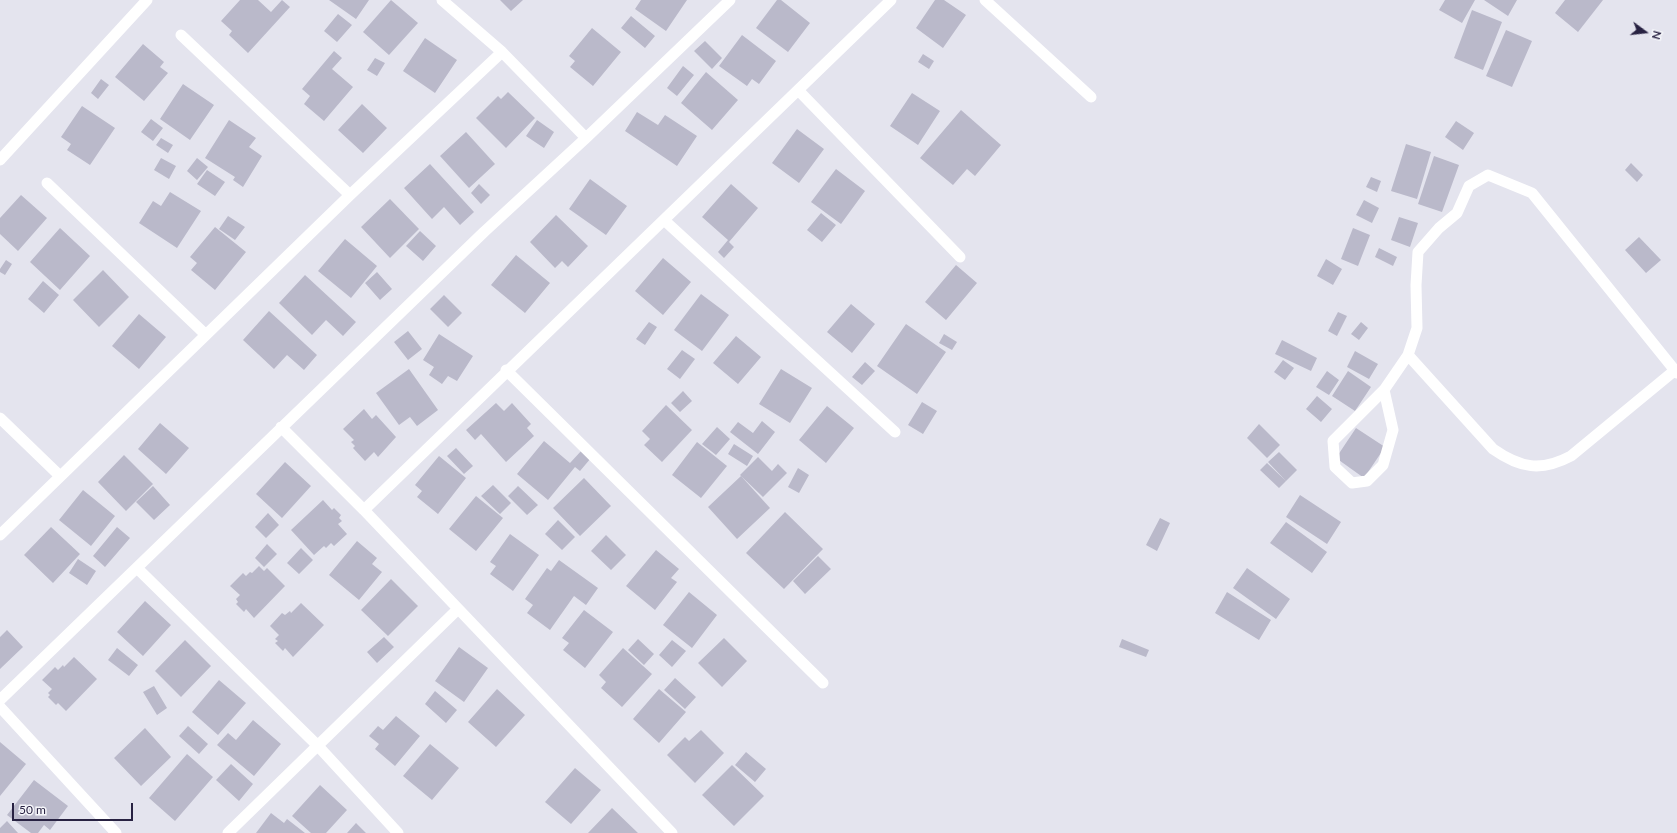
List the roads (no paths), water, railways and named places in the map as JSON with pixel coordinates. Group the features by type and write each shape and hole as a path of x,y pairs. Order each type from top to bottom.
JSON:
{"street":[{"path":"0,160 147,0"},
{"path":"442,0 502,52 586,138"},
{"path":"0,700 484,232 586,138 730,0"},
{"path":"364,510 506,370 664,220 891,0"},
{"path":"985,0 1091,97"},
{"path":"181,36 350,195"},
{"path":"0,535 350,195 502,52"},
{"path":"798,90 960,257"},
{"path":"1384,390 1393,430 1383,465 1367,481 1352,483 1335,467 1333,441 1384,390 1408,355 1417,328 1416,285 1418,252 1439,228 1457,213 1469,186 1488,175 1532,193 1676,372 1571,456 1560,461 1535,466 1521,465 1506,458 1493,449 1408,355"},
{"path":"47,183 206,335"},
{"path":"664,220 895,432"},
{"path":"506,370 824,683"},
{"path":"0,418 60,476"},
{"path":"281,427 364,510 672,833"},
{"path":"137,568 318,746 398,833"},
{"path":"228,833 458,609"},
{"path":"0,707 116,833"}]}
